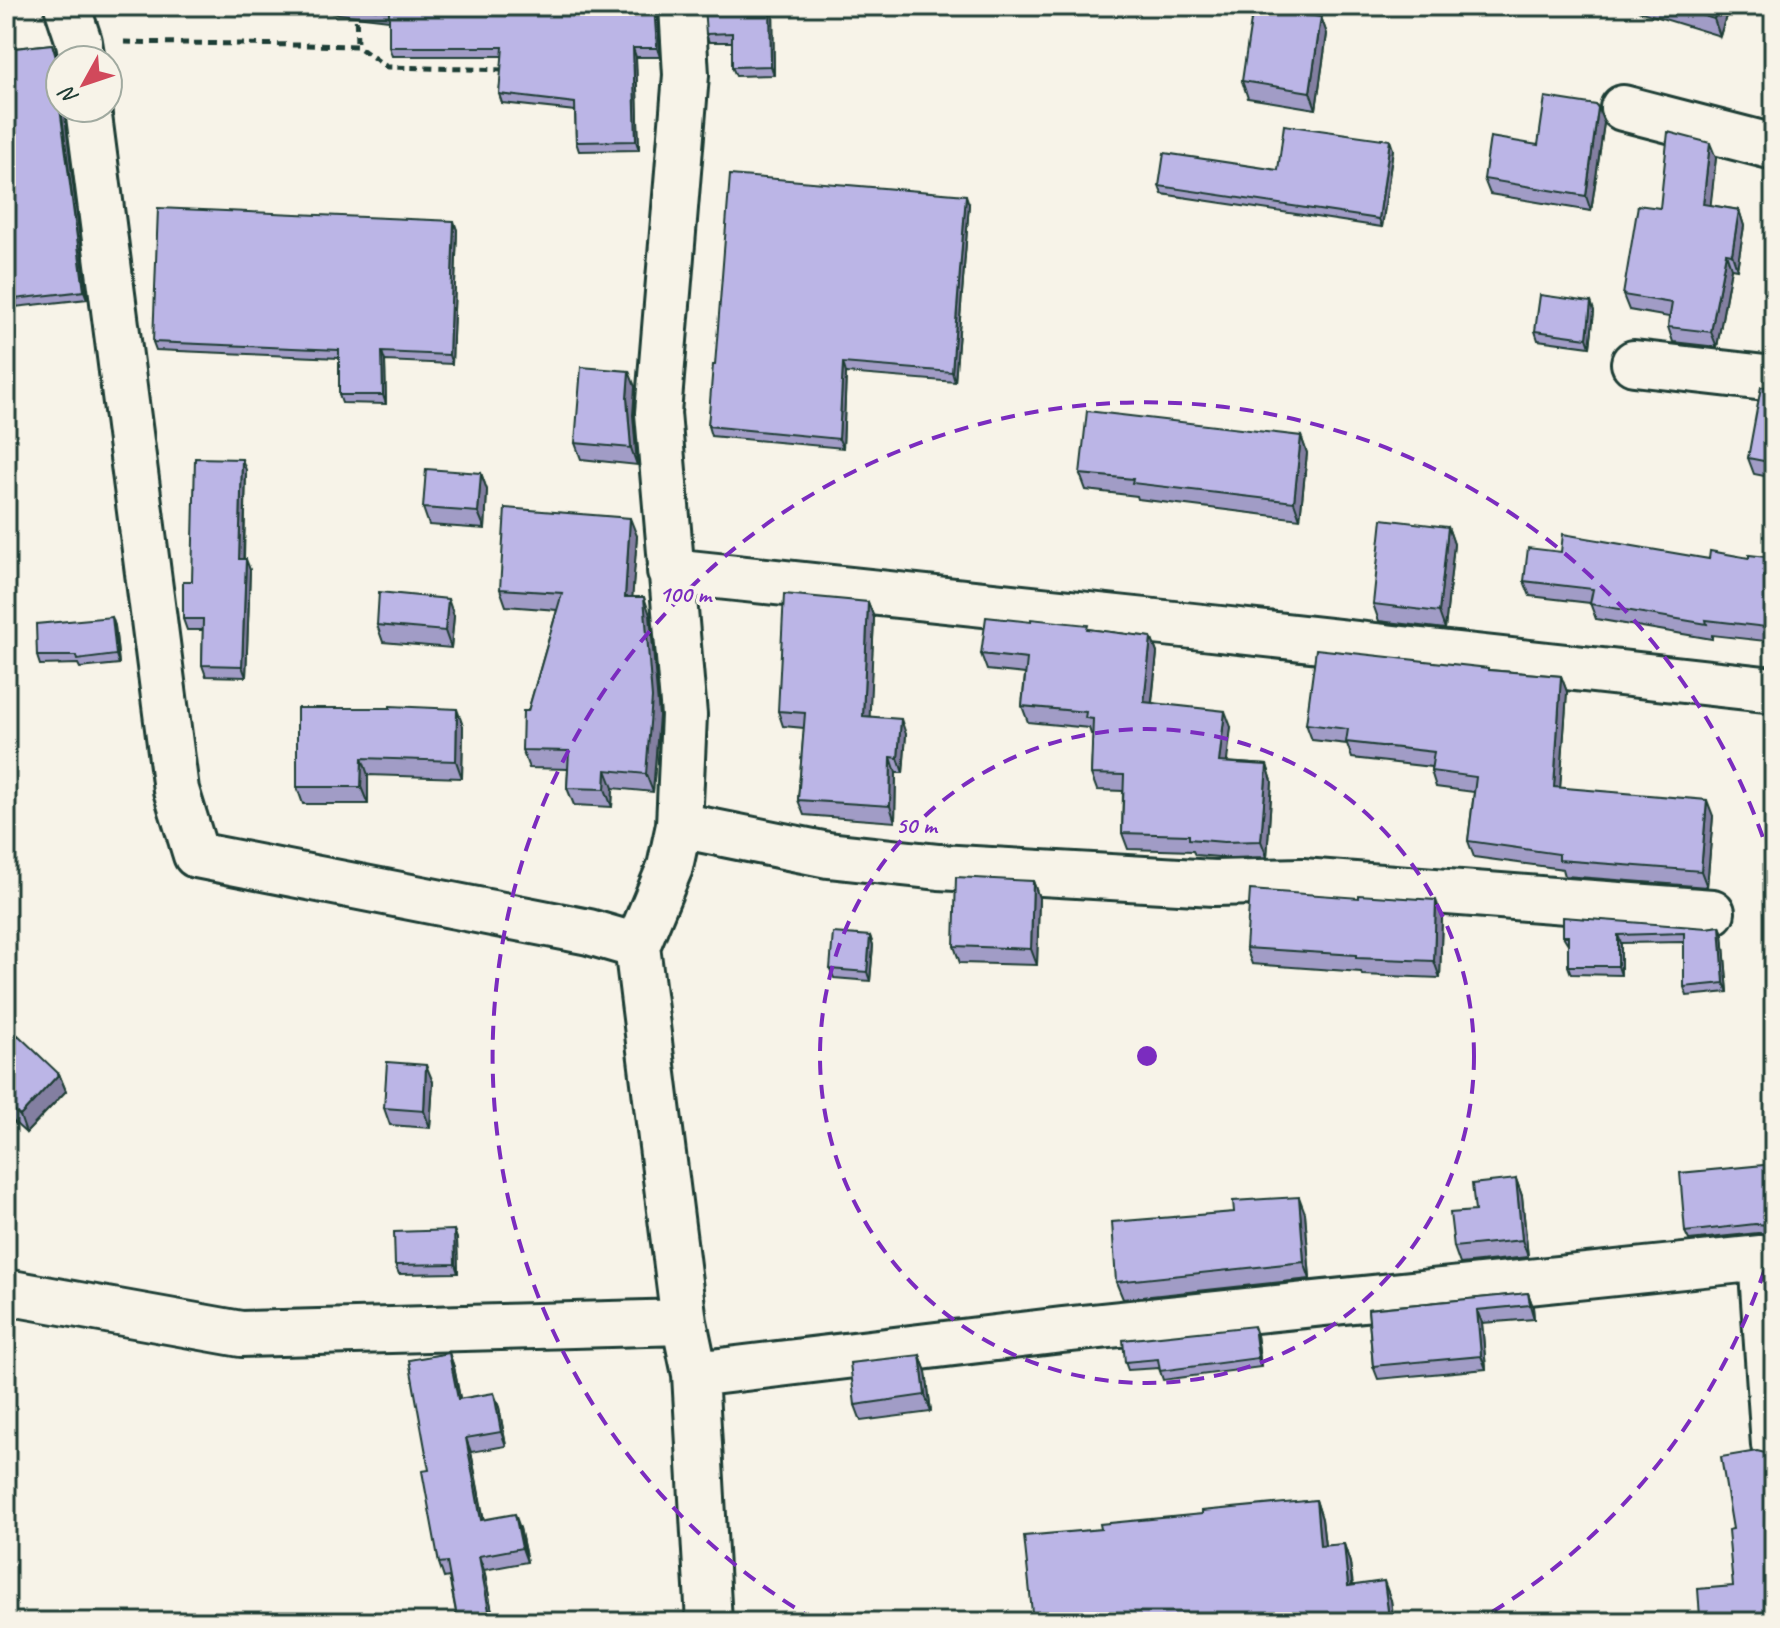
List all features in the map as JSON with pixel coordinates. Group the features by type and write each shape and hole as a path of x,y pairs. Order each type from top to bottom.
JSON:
{"street":[{"path":"682,6 686,75 658,413 684,715 679,825 670,867 637,946 684,1322 695,1374 709,1622"},
{"path":"1623,108 1774,147"},
{"path":"90,124 176,790 196,855 589,932 637,946"},
{"path":"1634,363 1774,379"},
{"path":"670,571 1774,690"},
{"path":"679,825 828,855 939,867 1214,883 1302,881 1712,912"},
{"path":"695,1374 1078,1328 1761,1258 1774,1445"},
{"path":"6,1292 241,1334 684,1322"}],"path":[{"path":"356,6 357,46"},
{"path":"76,36 357,46 387,67 513,70"}],"building":[{"path":"347,6 654,6 657,48 633,48 636,141 576,142 575,103 499,94 503,47 389,47 389,11"},
{"path":"704,6 770,6 771,66 732,67 732,33 706,34"},
{"path":"1671,6 1718,6 1714,19"},
{"path":"1253,7 1321,17 1310,92 1242,81"},
{"path":"44,45 44,124 62,124 84,291 6,300 6,49"},
{"path":"1545,97 1596,105 1598,108 1586,196 1484,179 1490,137 1538,145"},
{"path":"1284,125 1390,140 1379,219 1159,186 1164,153 1278,170"},
{"path":"1668,132 1710,143 1703,204 1739,210 1732,254 1726,253 1711,332 1668,327 1672,303 1623,295 1638,205 1660,208"},
{"path":"730,175 966,195 952,372 843,363 839,439 708,426"},
{"path":"158,208 454,221 449,355 382,352 383,395 339,395 339,350 153,342"},
{"path":"1540,295 1591,302 1587,338 1535,331"},
{"path":"581,367 629,371 627,398 631,448 575,443"},
{"path":"1774,386 1774,463 1748,458 1761,387"},
{"path":"1087,411 1301,436 1294,502 1080,474"},
{"path":"195,458 242,459 239,559 246,559 242,666 202,665 203,619 183,619 183,581 192,581"},
{"path":"426,469 481,473 478,512 423,508"},
{"path":"505,508 630,518 625,597 644,597 652,698 646,774 606,770 605,789 567,788 569,751 522,750 523,711 528,711 562,593 500,589"},
{"path":"1382,519 1448,527 1439,612 1373,604"},
{"path":"1563,534 1709,559 1710,551 1749,558 1749,555 1774,558 1774,628 1706,620 1707,624 1590,604 1593,589 1524,581 1528,548 1561,552"},
{"path":"379,592 448,599 445,631 377,625"},
{"path":"784,594 868,602 863,716 901,719 898,758 891,757 890,806 798,800 805,713 778,711"},
{"path":"112,617 116,655 77,660 76,656 37,656 36,624"},
{"path":"986,617 1088,625 1087,629 1151,637 1144,702 1225,711 1219,762 1267,765 1261,841 1224,842 1189,839 1189,835 1122,833 1124,775 1091,774 1093,719 1085,718 1086,712 1022,706 1027,659 981,654"},
{"path":"1316,649 1561,676 1554,787 1707,800 1701,871 1559,860 1559,854 1468,841 1476,777 1431,771 1434,752 1346,742 1348,729 1306,724"},
{"path":"390,706 457,709 456,761 362,758 361,787 297,787 297,708"},
{"path":"956,877 1033,881 1031,949 954,946"},
{"path":"1250,890 1436,900 1434,961 1246,948"},
{"path":"1563,917 1707,928 1720,926 1724,983 1684,987 1684,933 1618,935 1618,966 1568,966 1568,936 1563,936"},
{"path":"833,933 870,936 867,972 830,969"},
{"path":"18,1035 59,1074 20,1116 6,1104 6,1048"},
{"path":"387,1062 426,1065 424,1111 384,1108"},
{"path":"1774,1164 1774,1232 1770,1225 1755,1224 1685,1232 1680,1173"},
{"path":"1516,1179 1522,1240 1454,1247 1450,1213 1475,1211 1472,1184"},
{"path":"1299,1197 1304,1262 1116,1282 1112,1222 1234,1212 1233,1201"},
{"path":"454,1230 455,1264 395,1265 394,1232"},
{"path":"1528,1293 1530,1305 1477,1310 1481,1356 1373,1366 1368,1309"},
{"path":"1254,1326 1258,1358 1160,1371 1158,1359 1125,1362 1123,1340"},
{"path":"449,1353 458,1399 494,1393 501,1432 466,1438 481,1520 515,1514 522,1548 479,1556 491,1622 458,1622 447,1562 439,1563 422,1471 429,1470 409,1360"},
{"path":"920,1355 925,1395 855,1405 850,1363"},
{"path":"1757,1451 1774,1453 1774,1622 1697,1622 1697,1617 1700,1617 1698,1589 1733,1586 1728,1530 1733,1529 1721,1457"},
{"path":"1316,1500 1320,1546 1344,1544 1348,1586 1384,1581 1389,1618 1349,1622 1033,1622 1024,1536 1101,1529 1100,1524 1202,1514 1202,1511"},
{"path":"371,1618 371,1622 348,1622"}]}
